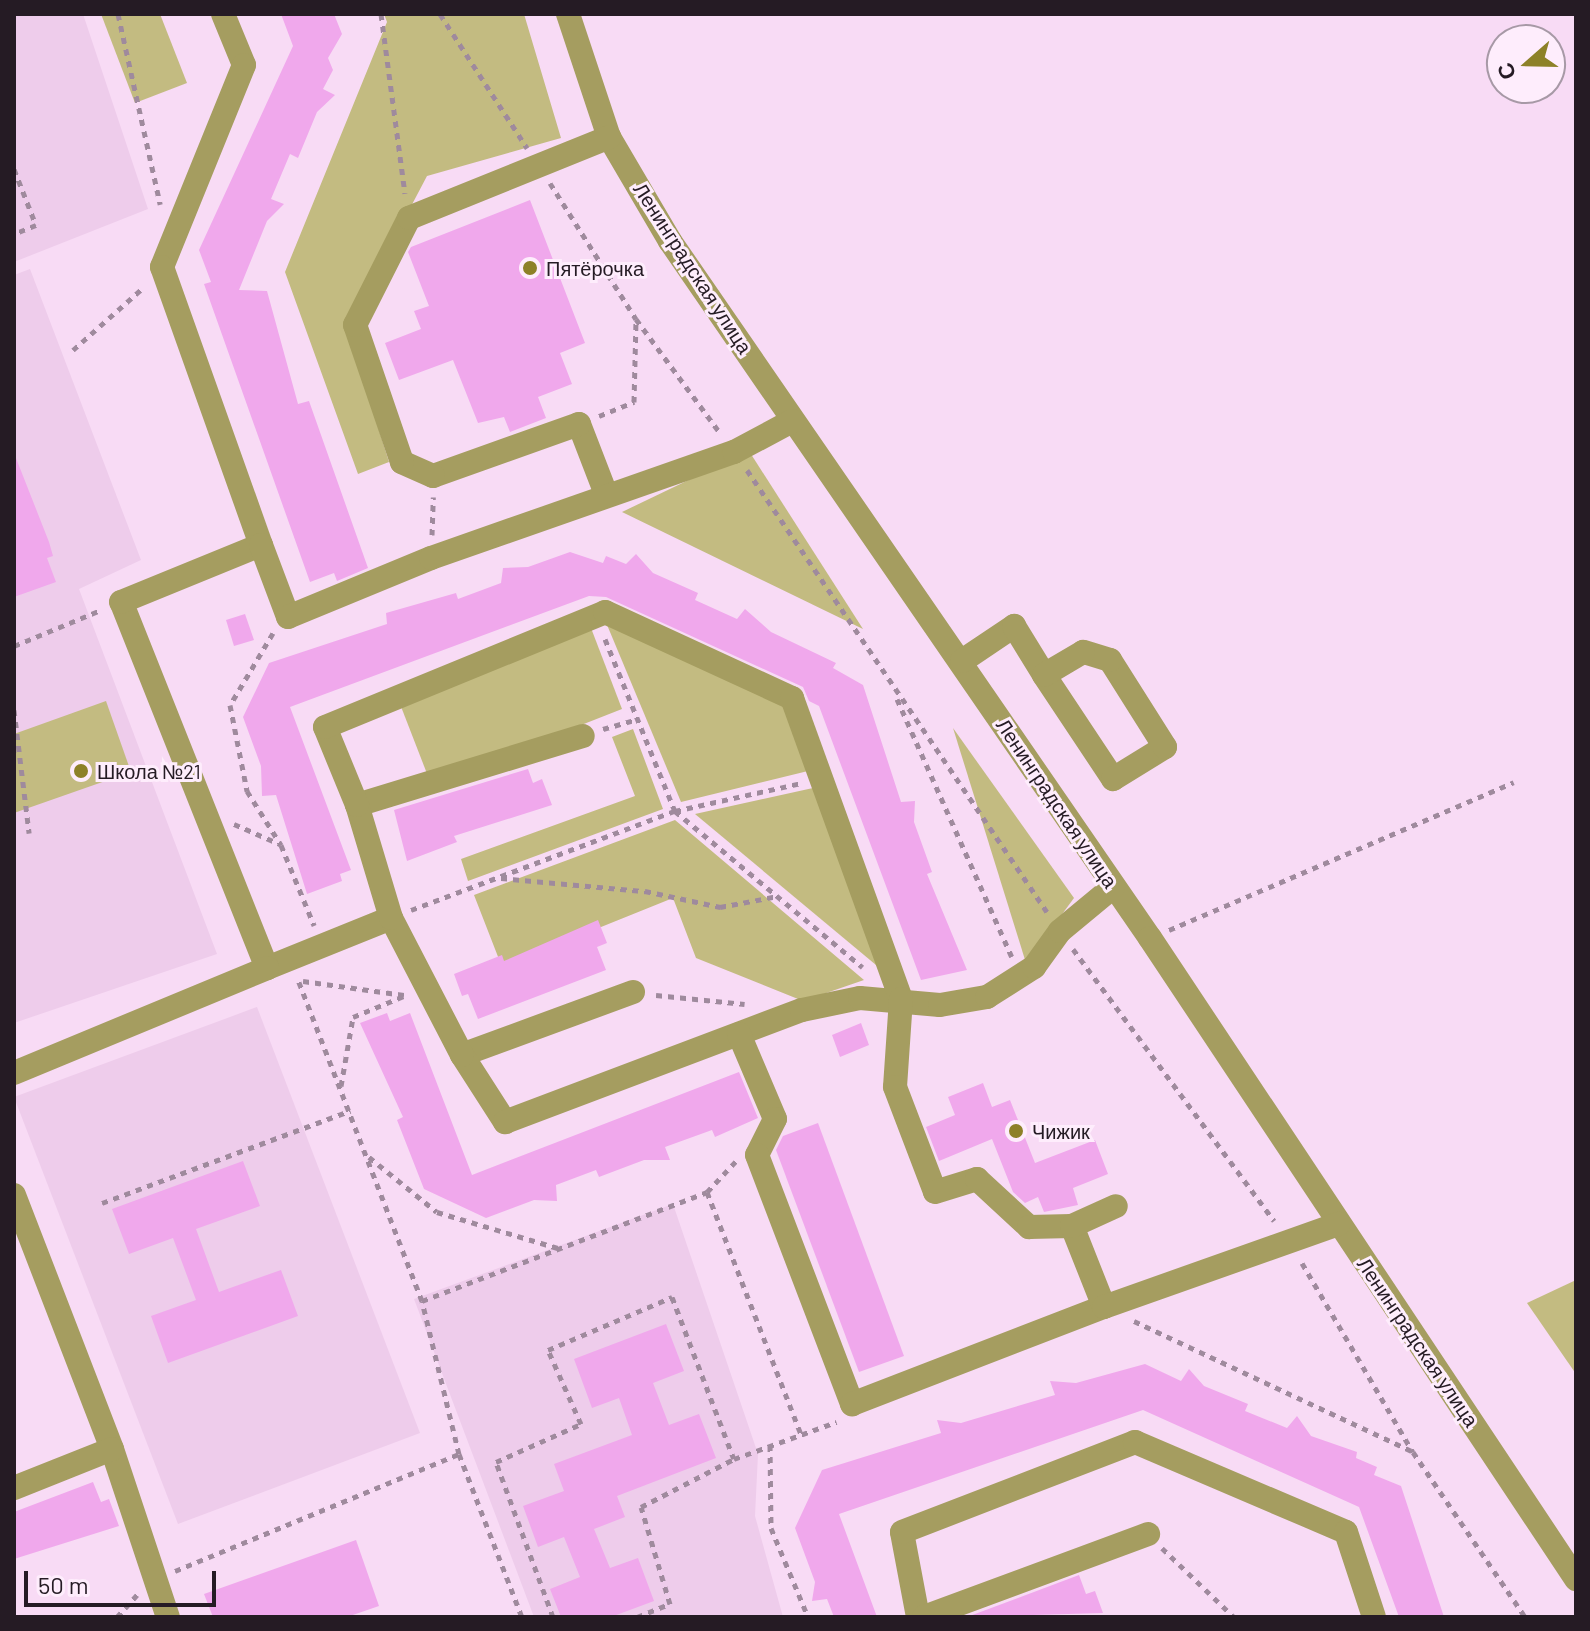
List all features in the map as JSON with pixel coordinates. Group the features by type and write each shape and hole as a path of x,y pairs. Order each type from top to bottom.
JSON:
{"street":[{"path":"223,14 244,65 162,267 288,617 431,558 606,494 734,452 792,421"},
{"name":"Ленинградская улица","path":"568,14 609,137 670,241 1150,938 1576,1579"},
{"path":"606,494 579,424 433,476 402,462 355,325 409,218 609,137"},
{"path":"261,545 121,602 267,968"},
{"path":"1113,887 1060,931 1034,967 987,997 940,1005 901,999 860,998 802,1010 505,1122 462,1055 391,918 357,805 325,727 605,612 792,698 901,999 895,1087 935,1192 977,1179 1029,1227 1072,1226 1116,1206"},
{"path":"962,661 1014,626 1044,675 1113,779 1165,747 1110,660 1083,652 1044,675"},
{"path":"357,805 583,736"},
{"path":"14,1073 391,918"},
{"path":"462,1055 633,992"},
{"path":"739,1034 775,1119 757,1155 852,1404 1104,1307 1339,1224"},
{"path":"15,1204 112,1449 144,1536 152,1579 168,1617"},
{"path":"1072,1226 1104,1307"},
{"path":"918,1617 902,1532 1135,1442 1346,1532 1374,1617"},
{"path":"14,1488 112,1449"},
{"path":"924,1617 1148,1534"}],"path":[{"path":"118,14 159,189 160,220"},
{"path":"381,14 409,218"},
{"path":"440,14 636,319 734,452 891,687 1060,931 1290,1243 1413,1452 1525,1617"},
{"path":"14,169 16,183 36,225 14,234"},
{"path":"73,350 110,322 162,267"},
{"path":"579,424 634,402 636,319"},
{"path":"431,558 433,476"},
{"path":"14,646 121,602"},
{"path":"595,614 675,811 867,971"},
{"path":"288,617 276,628 230,705 247,791 281,845 321,945"},
{"path":"891,687 1020,976"},
{"path":"14,710 29,833"},
{"path":"583,736 637,719"},
{"path":"391,918 675,811 821,779"},
{"path":"1150,938 1514,782"},
{"path":"202,809 281,845"},
{"path":"496,878 645,891 720,907 778,896"},
{"path":"267,968 301,980 405,996 415,1005"},
{"path":"301,980 422,1301 459,1454 522,1617"},
{"path":"633,992 756,1005"},
{"path":"341,1087 353,1017 405,996"},
{"path":"102,1203 350,1111"},
{"path":"422,1301 707,1192 746,1151"},
{"path":"367,1155 437,1212 559,1248"},
{"path":"707,1192 801,1434"},
{"path":"553,1617 496,1462 581,1424 548,1350 672,1297 734,1459"},
{"path":"1104,1307 1413,1452"},
{"path":"637,1617 670,1604 641,1507 734,1459 832,1424 852,1404"},
{"path":"770,1445 771,1528 808,1617"},
{"path":"117,1617 152,1579 459,1454"},
{"path":"1148,1534 1234,1617"}],"shaded area":[{"path":"14,14 83,14 148,209 14,262"},
{"path":"101,14 160,14 187,83 135,103"},
{"path":"384,14 524,14 561,138 427,176 347,328 389,462 358,474 285,272 387,22"},
{"name":"Школа №21","path":"30,269 141,560 79,589 217,954 14,1023 14,275"},
{"path":"749,451 863,629 622,512"},
{"path":"605,620 784,707 808,771 681,802"},
{"path":"591,628 622,709 431,784 400,704"},
{"path":"106,701 131,772 14,813 14,734"},
{"path":"953,728 1074,898 1026,963"},
{"path":"633,729 663,809 468,881 461,859 635,796 612,737"},
{"path":"813,788 882,970 695,814"},
{"path":"675,820 864,980 803,1001 696,958 673,898 502,967 474,895"},
{"path":"257,1007 420,1433 178,1524 14,1097"},
{"path":"673,1204 758,1454 755,1516 783,1617 534,1617 414,1299"},
{"path":"1576,1280 1576,1374 1527,1303"}],"building":[{"path":"281,14 334,14 342,34 328,58 333,70 323,89 335,95 317,112 298,158 290,154 271,199 284,204 267,221 239,290 267,291 298,404 309,401 368,568 337,581 334,573 310,582 204,284 211,282 199,250 293,46"},
{"path":"530,200 585,343 560,353 572,384 538,397 546,418 510,432 504,417 478,423 453,360 399,380 385,343 421,329 414,311 429,306 408,252 411,247"},
{"path":"14,453 49,542 53,556 47,558 56,582 14,597"},
{"path":"570,552 603,563 606,556 626,564 636,554 653,573 698,593 695,600 737,619 745,609 771,632 836,663 833,668 863,685 901,802 915,801 914,822 932,872 927,874 967,970 921,980 819,706 809,701 803,687 606,597 589,596 290,707 351,870 340,874 342,881 307,894 276,795 262,796 261,766 243,717 269,663 387,624 386,613 456,593 458,599 501,583 503,568 528,567"},
{"path":"245,614 254,640 234,646 226,620"},
{"path":"528,769 533,783 542,779 552,805 454,836 457,842 407,861 394,810"},
{"path":"598,920 607,943 597,947 606,970 478,1019 468,994 462,996 454,974 502,955 504,961"},
{"path":"387,1013 390,1021 410,1013 472,1175 739,1072 758,1118 715,1137 712,1130 665,1147 670,1160 644,1160 599,1177 596,1170 556,1185 557,1201 534,1200 486,1218 424,1189 397,1120 403,1117 360,1023"},
{"path":"861,1023 869,1045 840,1057 832,1035"},
{"path":"983,1083 992,1107 1010,1100 1035,1163 1095,1140 1108,1174 1073,1188 1078,1205 1044,1212 1038,1197 1025,1203 1013,1192 992,1139 939,1161 926,1127 955,1115 948,1097"},
{"path":"818,1123 904,1356 859,1372 776,1150 783,1136"},
{"path":"243,1161 260,1206 196,1229 219,1292 281,1270 298,1316 168,1363 151,1316 196,1300 173,1238 129,1254 112,1209"},
{"path":"666,1324 684,1371 653,1383 669,1425 699,1414 716,1458 617,1496 625,1517 594,1529 610,1568 638,1558 654,1601 611,1617 561,1617 550,1589 580,1577 564,1537 538,1547 523,1506 564,1491 554,1464 632,1435 619,1398 592,1408 574,1359"},
{"path":"1145,1364 1181,1381 1189,1369 1204,1386 1248,1404 1245,1411 1287,1428 1297,1416 1311,1436 1357,1452 1356,1458 1377,1467 1374,1475 1401,1486 1444,1617 1399,1617 1359,1507 1143,1410 839,1514 877,1617 834,1617 827,1599 812,1601 815,1582 795,1528 822,1470 941,1433 937,1420 961,1423 1055,1395 1050,1381 1076,1383"},
{"path":"93,1482 101,1502 109,1499 119,1526 14,1559 14,1512"},
{"path":"356,1540 379,1606 347,1617 213,1617 204,1594"},
{"path":"1079,1575 1086,1594 1095,1591 1103,1613 967,1617"}],"place":[{"name":"Пятёрочка","path":"530,268"},
{"name":"Школа №21","path":"81,771"},
{"name":"Чижик","path":"1016,1131"}]}
